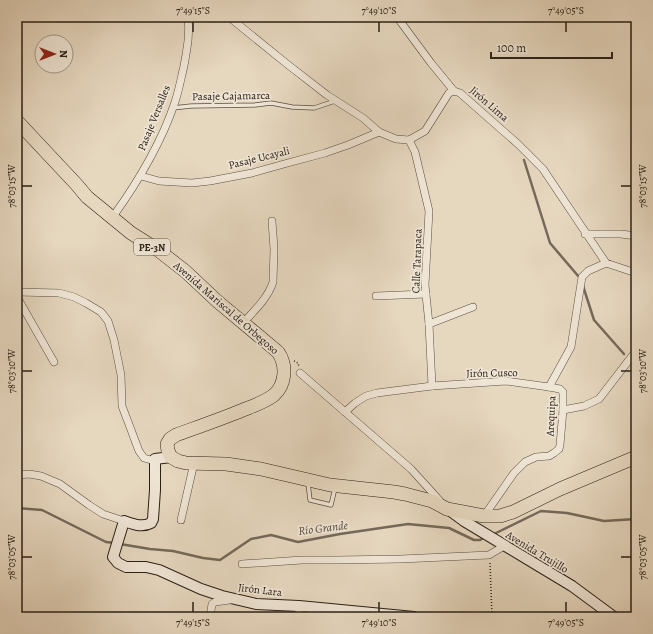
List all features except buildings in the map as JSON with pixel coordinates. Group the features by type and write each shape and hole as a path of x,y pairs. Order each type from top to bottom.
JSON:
{"highway":[{"name":"Avenida Mariscal de Orbegoso","path":"17,121 87,197 131,233 158,250 185,271 217,301 278,352 282,358 284,372 283,378 280,386 274,394 260,403 170,439 167,444 171,457"},
{"path":"171,457 186,463 226,464 261,469 336,486 405,494 432,501 447,509 484,516 500,516 513,512 560,489 636,457"}],"street":[{"name":"Pasaje Versalles","path":"112,218 140,176 158,143 173,108 179,88 189,39 188,17"},
{"path":"229,17 286,64 336,101 363,118 379,132 396,139 409,140"},
{"path":"396,17 430,63 454,91"},
{"name":"Jirón Lima","path":"409,140 425,131 449,93 454,91 460,93 518,144 543,169 585,234 606,263"},
{"name":"Pasaje Ucayali","path":"140,176 159,181 192,183 210,182 252,173 325,153 379,132"},
{"name":"Calle Tarapaca","path":"409,140 415,152 429,212 425,285 429,324 432,386"},
{"path":"243,323 269,291 273,282 274,249 272,222"},
{"path":"585,234 621,234 636,236"},
{"path":"549,386 571,347 582,277 588,271 606,263 636,273"},
{"path":"17,292 59,293 74,297 101,312 108,321 114,340 121,375 122,406 139,451 144,458 151,460 171,457"},
{"path":"376,296 426,294"},
{"path":"17,297 54,362"},
{"path":"429,324 473,307"},
{"path":"563,410 584,406 599,399 636,351"},
{"path":"300,373 411,469 447,509"},
{"name":"Jirón Cusco","path":"345,412 366,396 377,393 432,386 506,381 549,386"},
{"name":"Arequipa","path":"484,516 514,473 525,462 536,457 549,456 559,449 563,410 563,392 560,389 549,386"},
{"path":"17,474 42,476 60,484 103,514 123,524 140,526 151,523 153,519 155,459"},
{"path":"181,520 194,463"},
{"name":"Avenida Trujillo","path":"447,509 464,521 572,586 614,617"},
{"name":"Jirón Lara","path":"123,524 113,557 118,563 126,567 146,567 159,570 201,589 222,596 256,604 299,606 414,617"},
{"path":"242,564 302,560 401,559 489,555 503,545"},
{"path":"210,617 212,604 215,602 233,599"},
{"path":"299,606 299,617"}],"lane":[{"name":"Pasaje Cajamarca","path":"173,108 271,103 292,108 314,108 336,101"},
{"path":"308,480 310,500 331,505 336,486"}],"path":[{"path":"489,555 492,617"}],"waterway":[{"path":"524,160 550,243 579,277"},
{"path":"583,286 594,320 624,354"},
{"name":"Río Grande","path":"17,508 42,510 106,542 115,543"},
{"name":"Río Grande","path":"492,535 541,511 567,513 604,521 636,519"},
{"name":"Río Grande","path":"120,544 173,551 203,558 220,560 251,539 271,535 298,542 408,524 449,528 474,540 480,540 485,537"}]}
